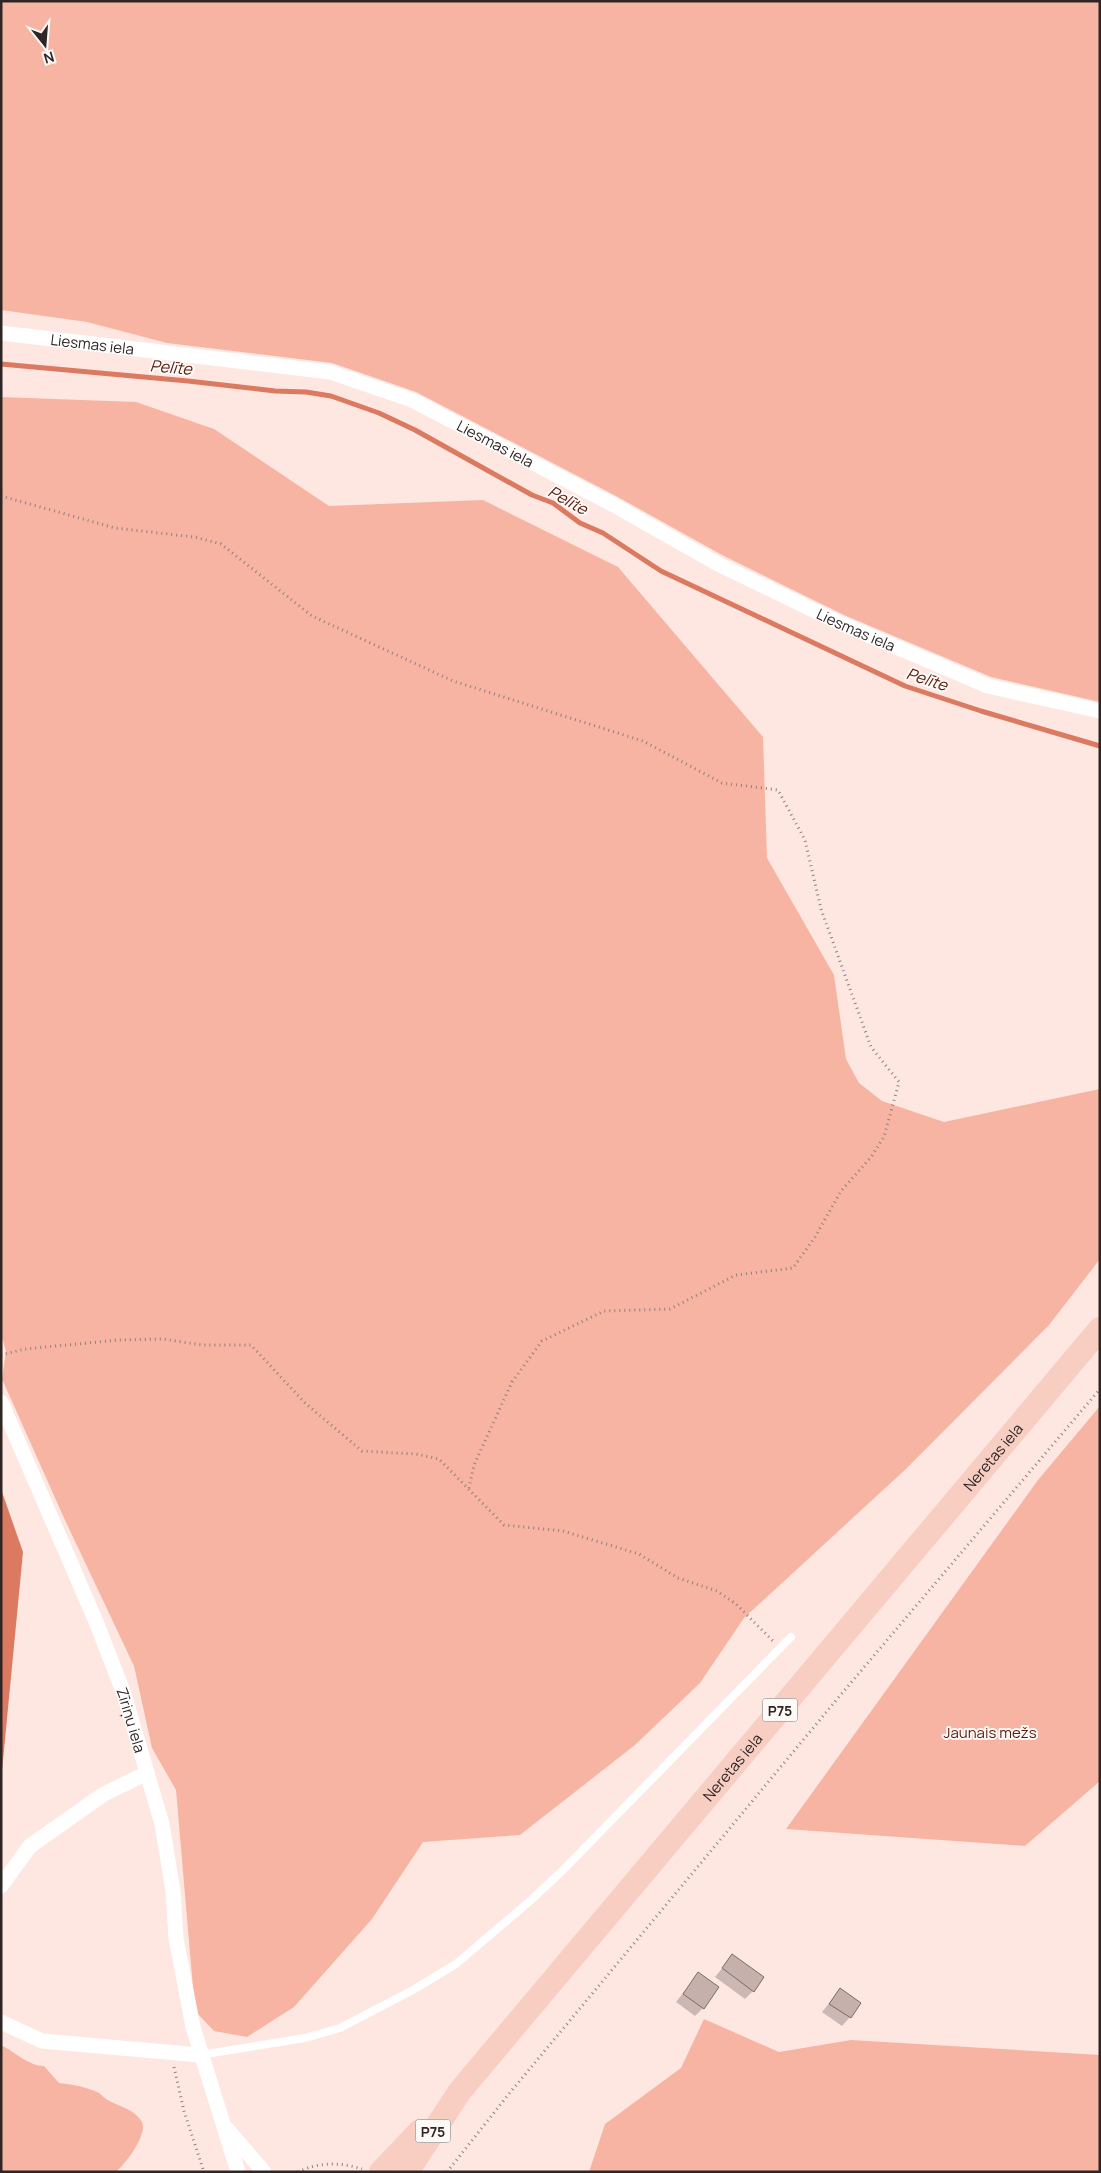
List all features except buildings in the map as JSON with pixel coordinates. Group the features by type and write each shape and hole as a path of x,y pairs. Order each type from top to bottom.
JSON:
{"main road":[{"name":"Neretas iela","path":"407,2172 460,2091 1100,1329"},
{"name":"Neretas iela","path":"381,2172 441,2108 460,2091"}],"street":[{"name":"Liesmas iela","path":"1,332 330,372 412,400 612,504 718,564 840,623 988,686 1100,711"},
{"name":"Zīriņu iela","path":"1,1402 98,1624 124,1694 162,1824 173,1891 176,1938 186,1995 200,2055 224,2125"},
{"path":"1,1886 30,1846 104,1794 146,1774"},
{"path":"1,2022 42,2041 200,2055"},
{"path":"224,2125 238,2172"},
{"path":"224,2125 264,2172"}],"lane":[{"path":"200,2055 305,2038 340,2028 413,1990 456,1964 563,1870 791,1637"}],"path":[{"path":"1,496 114,528 195,537 221,544 312,616 453,681 643,741 722,783 778,790 805,840 821,909 870,1047 899,1082 884,1137 871,1157 841,1191 793,1268 736,1275 670,1309 604,1311 542,1341 512,1382 480,1450 469,1488"},
{"path":"1,1355 25,1349 118,1340 162,1339 203,1344 251,1345 305,1403 362,1452 416,1454 439,1459 504,1525 563,1530 606,1542 639,1554 678,1578 717,1591 736,1604 772,1638"},
{"path":"447,2172 508,2095 838,1698 1100,1389"},
{"path":"171,2053 184,2111 204,2172"},
{"path":"298,2172 309,2166 327,2164 342,2164 361,2168 368,2172"}],"green space":[{"path":"1,1 1100,1 1100,702 991,677 844,615 722,555 616,496 416,392 332,363 167,343 87,322 1,310"},
{"path":"1,397 136,402 214,429 329,506 483,500 618,567 763,737 767,858 834,975 846,1059 859,1083 882,1101 944,1122 1100,1089 1100,1259 1049,1325 907,1468 744,1618 700,1683 635,1745 520,1835 423,1842 372,1919 294,2007 247,2037 214,2031 195,2011 176,1790 152,1748 134,1666 64,1518 2,1379 6,1351 1,1334"},
{"name":"Jaunais mežs","path":"1100,1406 1100,1781 1025,1846 786,1829 1038,1480"},
{"path":"704,2019 779,2052 851,2040 1100,2055 1100,2172 589,2172 605,2124 681,2068"},
{"path":"1,2045 33,2064 44,2066 59,2083 97,2092 139,2118 142,2122 142,2134 130,2156 116,2172 1,2172"}],"shaded area":[{"path":"1,1489 23,1552 1,1781"}],"waterway":[{"name":"Pelīte","path":"1,364 275,391 306,392 331,396 379,413 415,430 532,495 553,503 580,523 603,533 661,571 905,686 981,711 1100,746"}]}
